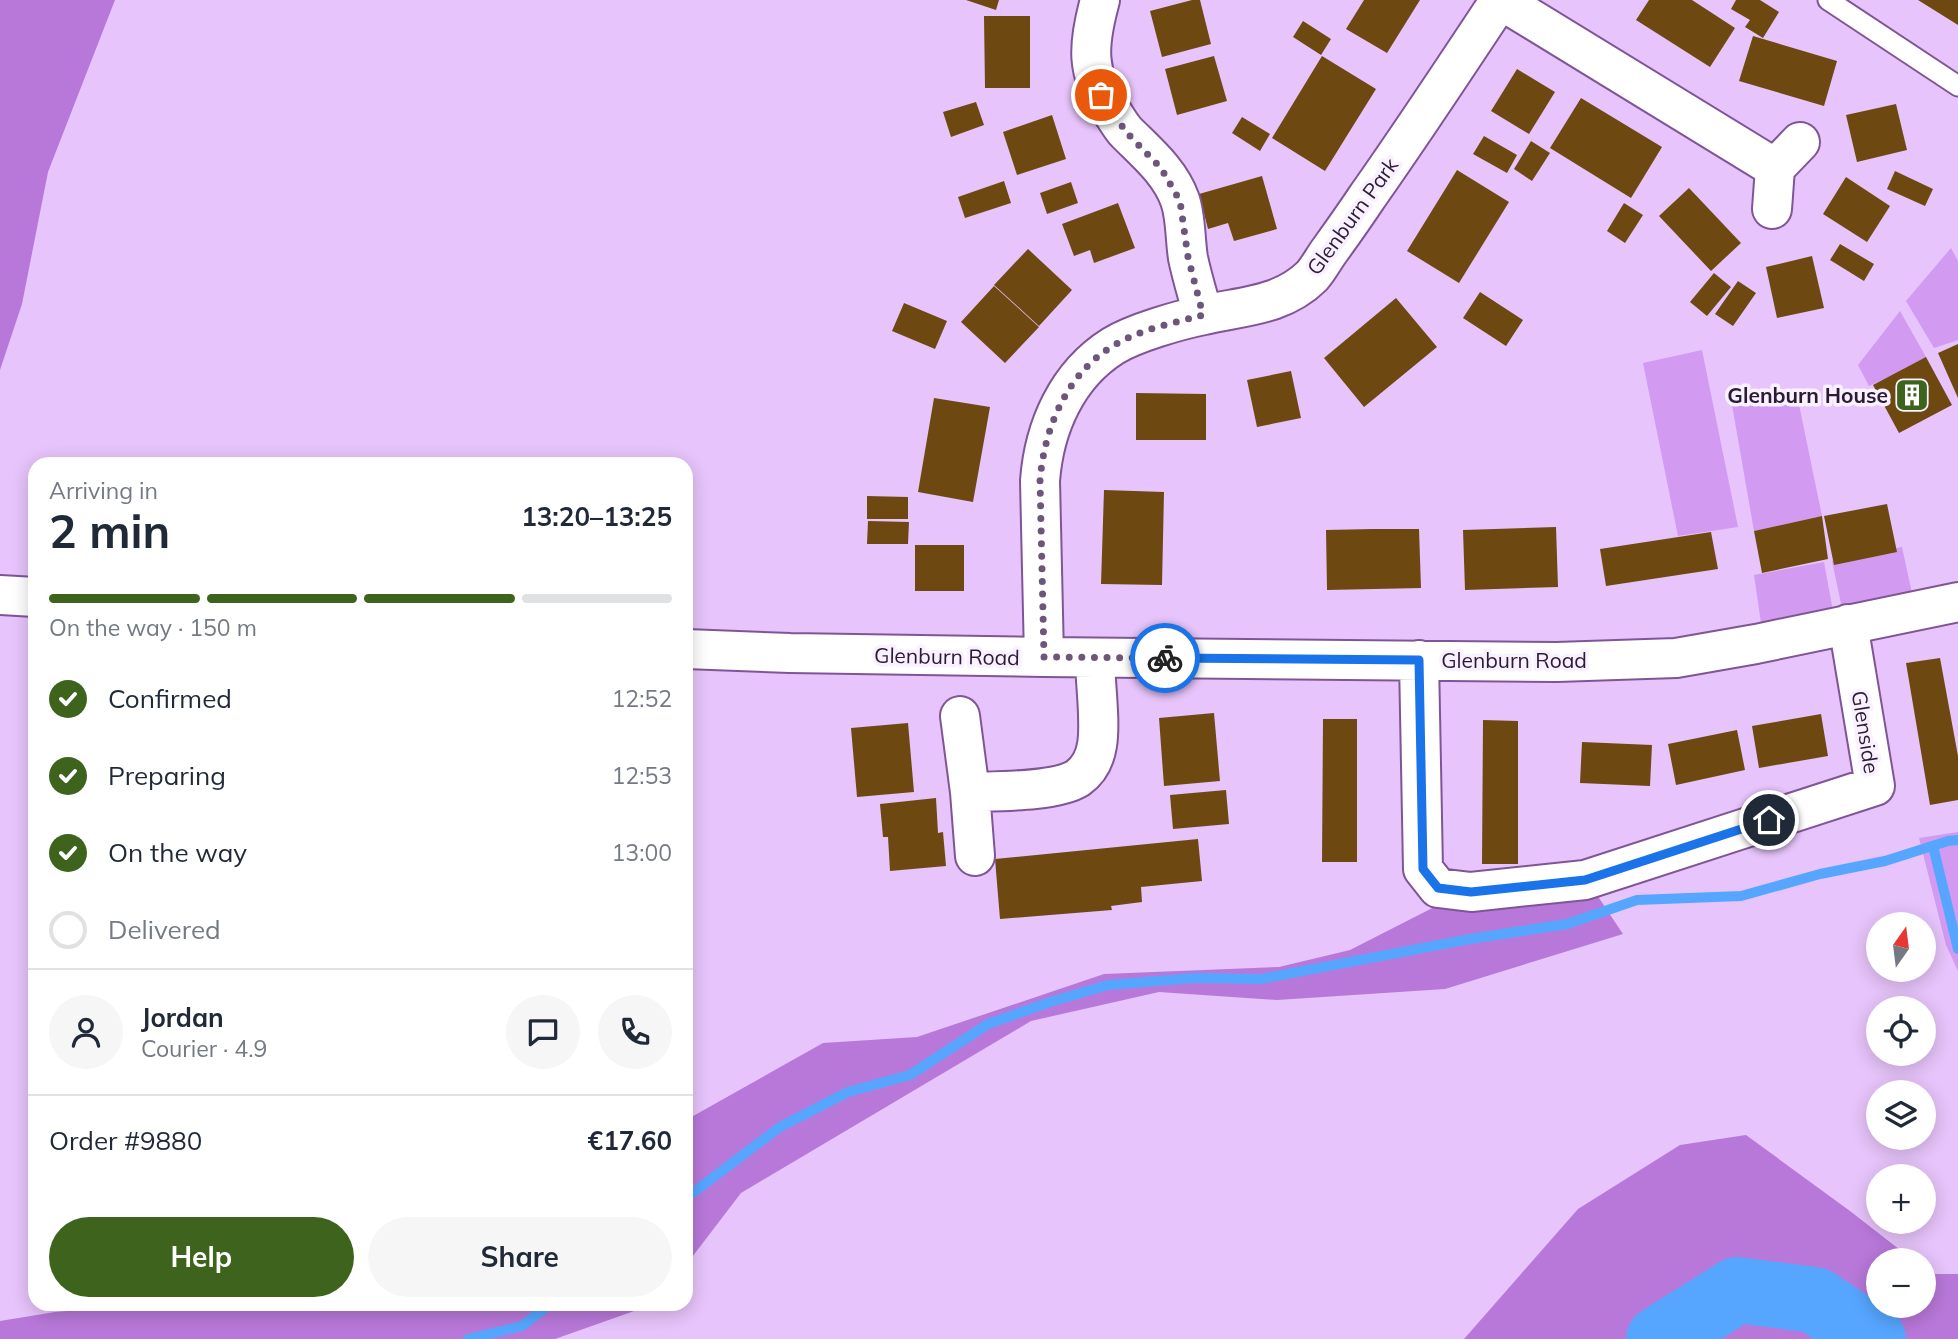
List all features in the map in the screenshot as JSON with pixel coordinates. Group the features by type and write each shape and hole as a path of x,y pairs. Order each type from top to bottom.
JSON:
{"street":[{"path":"1100,0 1090,50 1093,74 1101,95 1126,132 1161,168 1180,201 1188,257 1203,315"},
{"name":"Glenburn Park","path":"1044,657 1042,457 1059,405 1072,384 1096,358 1135,335 1203,315 1263,304 1289,294 1312,275 1396,156 1497,3 1512,7 1788,155 1772,209"},
{"path":"0,595 28,597"},
{"name":"Glenburn Road","path":"693,649 1095,658 1557,662 1676,658 1958,602"},
{"name":"Glenside","path":"1419,660 1423,869 1438,888 1471,892 1585,880 1875,786 1848,624"},
{"path":"970,792 1059,785 1075,780 1082,774 1093,760 1097,744 1095,658"},
{"path":"960,716 975,856"}],"lane":[{"path":"1828,0 1958,86"}],"shaded area":[{"path":"0,0 115,0 48,172 22,304 0,370"},
{"path":"1951,248 1958,261 1958,340 1934,348 1906,301"},
{"path":"1900,311 1926,357 1924,361 1869,386 1858,365"},
{"path":"1702,350 1738,527 1678,536 1643,363"},
{"path":"1796,390 1822,516 1754,531 1731,399"},
{"path":"1902,547 1913,598 1843,613 1832,561"},
{"path":"1824,562 1834,617 1762,630 1754,575"},
{"path":"1958,832 1958,971 1946,945 1919,838"},
{"path":"1595,892 1623,934 1445,989 1277,1000 1159,992 1031,1021 741,1193 693,1256 693,1116 823,1043 917,1037 1104,974 1279,967 1350,950 1452,898"},
{"path":"1746,1135 1866,1223 1866,1234 1880,1234 1898,1248 1866,1248 1866,1318 1936,1318 1936,1274 1958,1274 1958,1339 1464,1339 1578,1209 1680,1145"},
{"path":"634,1311 555,1339 0,1339 0,1321 55,1312"}],"building":[{"path":"966,0 999,0 996,10"},
{"path":"1200,0 1211,44 1162,57 1150,11"},
{"path":"1364,0 1420,0 1387,53 1346,29"},
{"path":"1649,0 1692,0 1735,28 1710,67 1636,20"},
{"path":"1736,0 1760,0 1779,12 1763,38 1745,27 1750,20 1731,9"},
{"path":"1918,0 1958,0 1958,25"},
{"path":"984,16 1030,16 1030,88 985,88"},
{"path":"1303,21 1331,39 1321,55 1293,37"},
{"path":"1753,36 1837,61 1824,106 1739,81"},
{"path":"1214,56 1227,101 1177,115 1165,69"},
{"path":"1322,56 1376,89 1325,171 1272,138"},
{"path":"1517,69 1555,92 1529,134 1491,111"},
{"path":"1581,98 1662,147 1631,198 1550,148"},
{"path":"976,102 984,125 951,137 943,112"},
{"path":"1896,104 1907,150 1857,162 1846,115"},
{"path":"1052,115 1066,159 1017,175 1003,132"},
{"path":"1242,117 1270,134 1260,151 1232,133"},
{"path":"1484,136 1517,155 1507,173 1473,154"},
{"path":"1531,141 1550,153 1532,181 1514,169"},
{"path":"1457,170 1509,202 1459,283 1407,251"},
{"path":"1895,171 1933,189 1925,206 1887,189"},
{"path":"1262,176 1277,229 1234,241 1228,223 1208,229 1199,194"},
{"path":"1846,177 1890,206 1867,242 1823,214"},
{"path":"1004,181 1011,203 965,218 958,197"},
{"path":"1071,182 1078,203 1047,214 1040,193"},
{"path":"1689,188 1741,243 1711,271 1659,216"},
{"path":"1118,203 1135,248 1094,263 1090,250 1074,256 1062,224"},
{"path":"1624,203 1643,215 1625,243 1607,231"},
{"path":"1840,244 1874,264 1864,281 1830,260"},
{"path":"1028,249 1072,290 1039,326 994,285"},
{"path":"1812,256 1824,308 1777,318 1766,267"},
{"path":"1714,273 1731,287 1707,316 1690,302"},
{"path":"1738,281 1756,293 1733,326 1715,314"},
{"path":"994,286 1039,327 1005,363 961,322"},
{"path":"1480,292 1523,320 1506,346 1463,318"},
{"path":"1396,298 1437,347 1364,407 1324,358"},
{"path":"904,303 947,321 935,349 892,331"},
{"name":"Glenburn House","path":"1958,344 1958,398 1938,353"},
{"name":"Glenburn House","path":"1926,357 1952,405 1899,433 1873,385"},
{"path":"1291,371 1301,418 1257,427 1247,380"},
{"path":"1136,393 1206,394 1206,440 1136,440"},
{"path":"934,398 990,407 973,502 918,492"},
{"path":"1104,490 1164,492 1162,585 1101,584"},
{"path":"867,496 908,497 908,519 867,519"},
{"path":"1887,504 1897,552 1834,565 1824,516"},
{"path":"1822,516 1828,559 1762,573 1754,531"},
{"path":"868,521 909,522 908,544 867,544"},
{"path":"1556,527 1558,587 1465,590 1463,530"},
{"path":"1419,529 1421,588 1327,590 1326,530"},
{"path":"1711,532 1718,569 1606,586 1600,549"},
{"path":"915,545 964,545 964,591 915,591"},
{"path":"1940,658 1958,756 1958,800 1930,805 1906,663"},
{"path":"1214,713 1220,781 1164,786 1159,718"},
{"path":"1821,714 1828,756 1759,768 1752,726"},
{"path":"1323,719 1357,719 1357,862 1322,862"},
{"path":"1483,720 1518,721 1518,864 1482,864"},
{"path":"908,723 914,792 857,797 851,728"},
{"path":"1737,730 1745,770 1676,785 1668,744"},
{"path":"1582,742 1652,745 1650,786 1580,783"},
{"path":"1226,790 1229,824 1173,829 1170,795"},
{"path":"936,798 938,833 943,832 946,866 890,871 888,837 883,837 880,804"},
{"path":"1198,839 1202,881 1141,887 1142,902 1111,906 1112,910 1000,919 995,859"}],"waterway":[{"path":"693,1193 780,1127 848,1092 910,1075 988,1024 1108,985 1194,978 1261,979 1470,939 1567,924 1637,900 1741,896 1958,840"},
{"path":"1933,846 1958,949"},
{"path":"1659,1339 1737,1290 1815,1300 1873,1339"},
{"path":"468,1339 522,1326 541,1311"}],"way so far":[{"path":"1101,95 1126,132 1161,168 1180,201 1188,257 1203,315 1135,335 1116,344 1096,358 1072,384 1059,405 1042,457 1040,481 1044,657 1165,658"}],"place":[{"name":"Glenburn House","path":"1912,395"}],"route":[{"path":"1165,658 1419,660 1423,869 1438,888 1471,892 1585,880 1769,820"}]}
